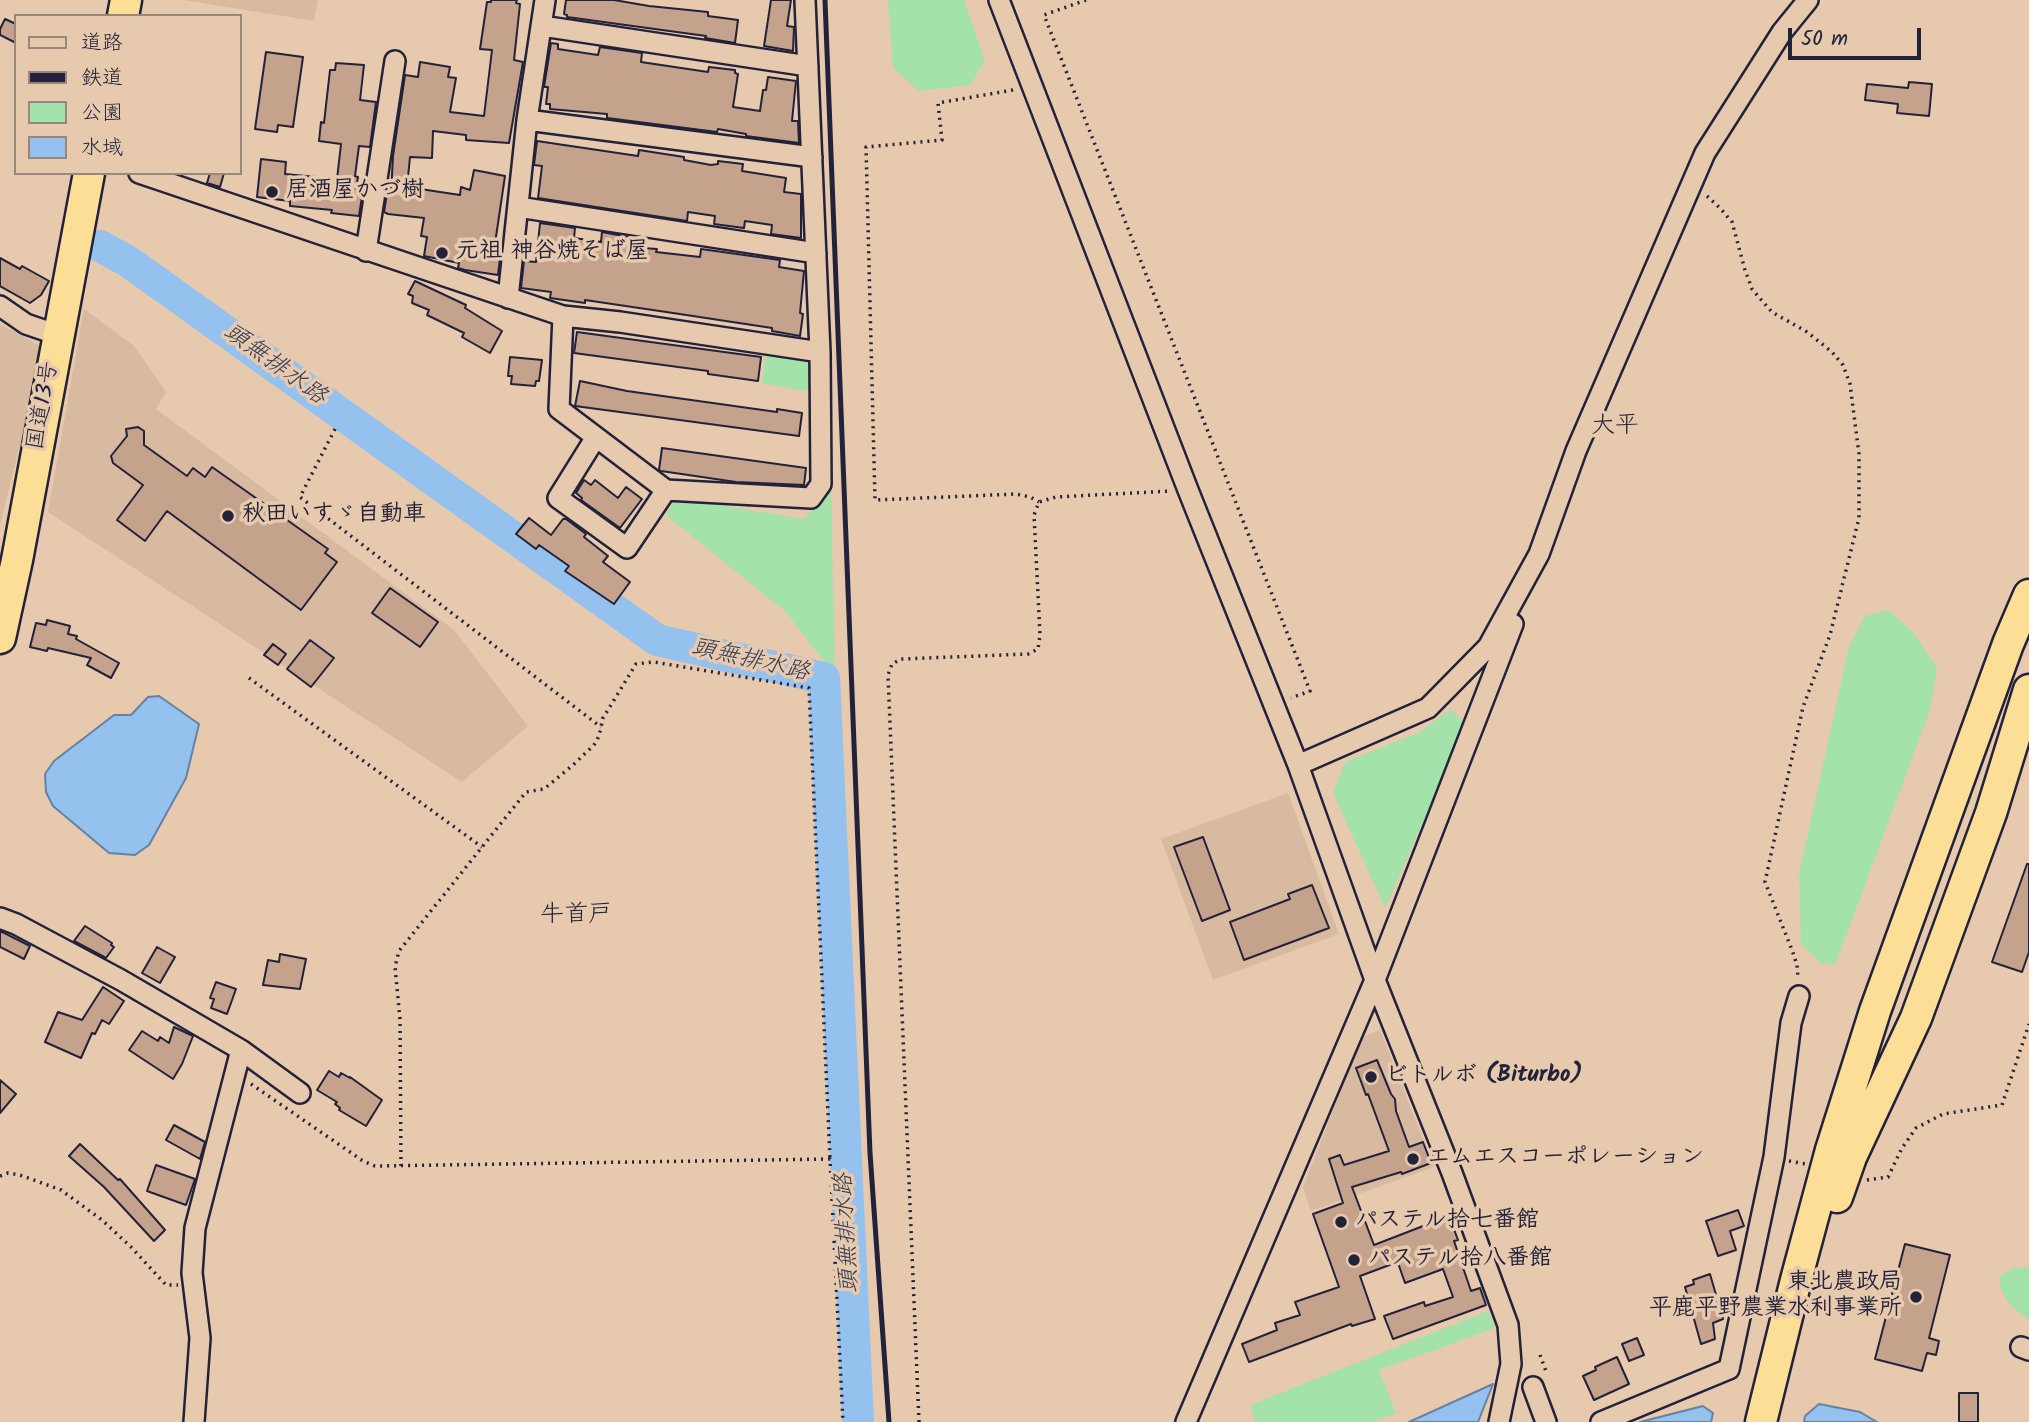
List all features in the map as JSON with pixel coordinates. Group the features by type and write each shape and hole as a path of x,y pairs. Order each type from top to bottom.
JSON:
{"highway":[{"name":"国道13号","path":"0,638 89,175"},
{"path":"1761,1422 1831,1150 1875,1011 2008,644 2029,595"},
{"path":"1782,1422 1837,1194 1851,1157 1916,1018 1991,813 2029,690"}],"street":[{"path":"508,298 527,120 545,0"},
{"path":"563,316 559,409 666,490 811,498 821,484 820,352 805,0"},
{"path":"999,0 1188,490 1298,765 1375,980 1452,1173 1508,1325 1511,1364 1499,1422"},
{"path":"1186,1422 1375,980 1576,451 1704,153 1782,32 1808,0"},
{"path":"542,26 808,66"},
{"path":"366,251 395,61"},
{"path":"527,120 812,158"},
{"path":"145,175 563,316 820,352"},
{"path":"518,207 816,253"},
{"path":"0,306 26,324 58,335"},
{"path":"596,438 558,498 628,548 666,490"},
{"path":"1298,765 1427,708 1488,647 1539,554"},
{"path":"0,918 121,980 241,1050 300,1093"},
{"path":"1601,1422 1728,1369 1774,1157 1791,1023 1799,996"},
{"path":"194,1422 200,1338 194,1285 195,1228 241,1050"},
{"path":"1533,1387 1546,1422"}],"path":[{"path":"1086,0 1044,15 1310,691 1273,705"},
{"path":"1032,86 938,103 942,140 866,147 875,500 1016,494 1039,502 1056,496 1188,490"},
{"path":"1692,183 1732,222 1752,289 1772,312 1807,332 1832,352 1843,365 1852,396 1859,454 1859,518 1830,635 1803,707 1765,882 1797,965 1799,996"},
{"path":"335,429 300,497 601,727"},
{"path":"919,1422 888,675 892,664 901,659 1028,654 1038,649 1040,635 1034,515 1039,502"},
{"path":"401,1166 400,1019 395,967 399,951 526,792 544,789 594,745 603,718 636,664 654,662 809,688 843,1422"},
{"path":"249,678 482,847"},
{"path":"1866,1180 1888,1177 1902,1148 1916,1128 1943,1114 2002,1105 2029,1024"},
{"path":"235,1073 363,1161 375,1166 830,1159"},
{"path":"0,1175 20,1175 61,1190 102,1220 166,1285 194,1285"}],"shaded area":[{"path":"184,0 318,0 314,21"},
{"path":"84,309 134,346 166,392 156,409 454,630 528,726 462,782 48,512"},
{"path":"0,324 44,348 0,525"},
{"path":"1288,793 1339,934 1213,980 1161,839"},
{"path":"1380,1030 1434,1167 1311,1211 1303,1187 1362,1037"}],"green space":[{"path":"888,0 964,0 985,61 970,85 919,91 893,68"},
{"path":"767,348 808,359 809,388 804,391 762,383"},
{"path":"831,491 835,675 785,611 666,515 676,498 804,519"},
{"path":"1888,610 1912,631 1937,668 1930,710 1836,963 1822,964 1801,944 1799,874 1849,646 1865,616"},
{"path":"1451,709 1466,725 1385,908 1333,793 1345,762 1418,733"},
{"path":"2029,1267 2029,1320 2010,1305 2001,1289 1999,1276 2014,1268"},
{"path":"1488,1311 1495,1328 1379,1370 1396,1413 1373,1422 1256,1422 1250,1405"}],"water":[{"path":"159,696 199,724 186,778 149,845 135,855 109,853 53,806 46,792 45,774 54,761 114,715 131,715 148,697"},
{"path":"1493,1384 1478,1422 1409,1422"},
{"path":"1819,1404 1860,1412 1877,1422 1804,1422 1805,1416"},
{"path":"1703,1406 1713,1413 1711,1422 1640,1422"}],"building":[{"path":"517,0 516,3 520,4 514,60 523,62 509,143 466,140 466,135 433,131 432,158 410,157 407,187 460,195 461,187 470,190 474,170 505,176 493,257 500,258 498,275 465,270 458,268 459,263 424,256 427,237 421,236 424,218 384,212 387,193 391,193 393,156 405,75 418,77 420,62 450,67 448,77 456,78 450,112 484,116 492,50 480,49 487,2"},
{"path":"566,0 614,0 708,12 708,16 738,20 735,43 705,38 706,36 567,17 564,14"},
{"path":"771,0 791,0 787,26 794,27 793,51 764,46"},
{"path":"5,19 14,23 14,42 0,35"},
{"path":"551,43 558,44 558,49 598,55 600,47 642,53 641,62 708,72 709,67 735,70 738,74 733,107 760,111 768,77 796,81 792,121 798,121 799,143 746,136 718,129 717,132 607,118 607,114 550,109 550,104 546,104 548,87 544,87"},
{"path":"266,52 303,57 293,127 278,125 277,132 255,129"},
{"path":"336,63 364,65 360,100 376,102 370,147 359,146 356,189 363,190 359,216 290,206 290,201 257,197 261,159 286,162 285,174 337,179 341,144 319,141 321,122 324,123 330,70 335,70"},
{"path":"1909,82 1932,84 1929,116 1897,113 1898,104 1865,100 1867,84 1908,88"},
{"path":"537,141 638,156 639,150 684,157 684,160 711,165 718,164 718,161 743,164 742,171 786,178 784,192 801,194 801,238 771,234 772,225 745,221 744,228 714,224 715,216 688,212 687,221 538,198 542,166 534,165"},
{"path":"209,175 223,175 220,187 207,183"},
{"path":"540,223 575,228 574,238 601,242 602,232 629,237 628,240 644,242 643,248 657,249 656,252 700,257 701,249 780,260 779,267 804,271 800,336 772,331 772,328 585,300 585,303 550,298 551,292 521,288 524,261 536,262"},
{"path":"0,258 20,269 22,266 49,281 41,295 30,303 0,286"},
{"path":"415,281 466,305 465,308 502,331 490,353 462,337 464,333 427,315 429,310 412,303 413,296 408,294"},
{"path":"577,332 761,357 758,381 708,374 708,371 574,353"},
{"path":"510,357 542,360 539,381 536,381 535,386 511,384 512,376 508,376"},
{"path":"580,381 627,391 777,412 777,409 802,413 799,436 575,406"},
{"name":"秋田いすゞ自動車","path":"138,427 144,431 144,445 187,476 193,468 205,477 212,467 328,549 325,553 337,562 301,610 167,511 145,541 117,520 143,485 113,463 111,456 127,436 126,429"},
{"path":"662,448 806,468 804,485 736,482 661,471"},
{"path":"584,480 591,485 595,480 618,498 626,487 642,499 620,528 581,500 576,493"},
{"path":"529,518 551,535 563,519 566,519 608,556 603,562 630,582 614,604 565,571 569,566 539,545 536,549 516,534"},
{"path":"390,588 438,622 420,647 372,613"},
{"path":"47,620 70,626 68,634 77,636 76,639 119,663 111,678 87,665 91,658 48,648 47,651 30,647 36,623 46,625"},
{"path":"310,640 334,658 311,687 287,669"},
{"path":"273,644 286,654 278,665 264,655"},
{"path":"1203,837 1230,910 1202,921 1174,847"},
{"path":"2027,864 2029,952 2022,972 1992,962"},
{"path":"1312,885 1329,928 1244,960 1230,922 1290,899 1288,894"},
{"path":"85,926 112,943 114,947 106,958 74,941"},
{"path":"0,931 30,946 24,959 0,947"},
{"path":"157,947 175,957 160,983 142,973"},
{"path":"280,954 306,959 300,989 263,985 268,960 279,962"},
{"path":"216,982 236,989 227,1014 211,1008 214,999 210,998"},
{"path":"103,987 124,1001 109,1024 102,1020 95,1034 92,1033 81,1058 45,1042 58,1012 82,1020"},
{"path":"174,1027 193,1036 173,1079 129,1050 142,1031 158,1041 160,1037 169,1043"},
{"path":"1377,1060 1395,1099 1396,1111 1409,1147 1423,1142 1431,1163 1352,1187 1374,1245 1449,1216 1458,1240 1454,1241 1471,1291 1480,1288 1486,1305 1393,1339 1384,1316 1424,1302 1425,1306 1453,1297 1443,1269 1405,1283 1398,1263 1395,1263 1360,1276 1375,1319 1352,1326 1351,1324 1249,1362 1242,1344 1277,1330 1275,1323 1300,1315 1295,1302 1339,1287 1313,1214 1343,1203 1329,1159 1340,1155 1344,1165 1389,1151 1356,1068"},
{"path":"329,1071 339,1077 341,1073 350,1077 382,1100 366,1126 339,1110 335,1104 337,1102 317,1090"},
{"path":"0,1080 16,1094 0,1113"},
{"path":"174,1125 205,1142 200,1159 166,1140"},
{"path":"80,1144 120,1179 165,1230 154,1241 104,1187 69,1156"},
{"path":"156,1165 195,1179 186,1205 147,1191"},
{"path":"1738,1210 1744,1226 1730,1231 1736,1250 1718,1256 1706,1221"},
{"name":"東北農政局 平鹿平野農業水利事業所","path":"1905,1244 1950,1255 1929,1338 1939,1341 1936,1355 1927,1353 1922,1371 1875,1359"},
{"path":"1710,1274 1723,1319 1713,1323 1715,1339 1701,1344 1685,1287 1694,1284 1693,1280"},
{"path":"1637,1338 1644,1355 1629,1361 1622,1344"},
{"path":"1617,1357 1629,1384 1594,1400 1583,1376"},
{"path":"1959,1393 1978,1393 1978,1422 1959,1422"}],"waterway":[{"name":"頭無排水路","path":"100,246 129,262 657,640 824,678 858,1422"}],"railway":[{"path":"825,0 870,1153 889,1422"}],"place":[{"name":"居酒屋かづ樹","path":"272,192"},
{"name":"元祖 神谷焼そば屋","path":"442,253"},
{"name":"秋田いすゞ自動車","path":"228,516"},
{"name":"ビトルボ (Biturbo)","path":"1371,1077"},
{"name":"エムエスコーポレーション","path":"1413,1159"},
{"name":"パステル拾七番館","path":"1341,1222"},
{"name":"パステル拾八番館","path":"1354,1260"},
{"name":"東北農政局 平鹿平野農業水利事業所","path":"1916,1297"}],"district":[{"name":"大平","path":"1615,428"},
{"name":"牛首戸","path":"576,917"}]}
